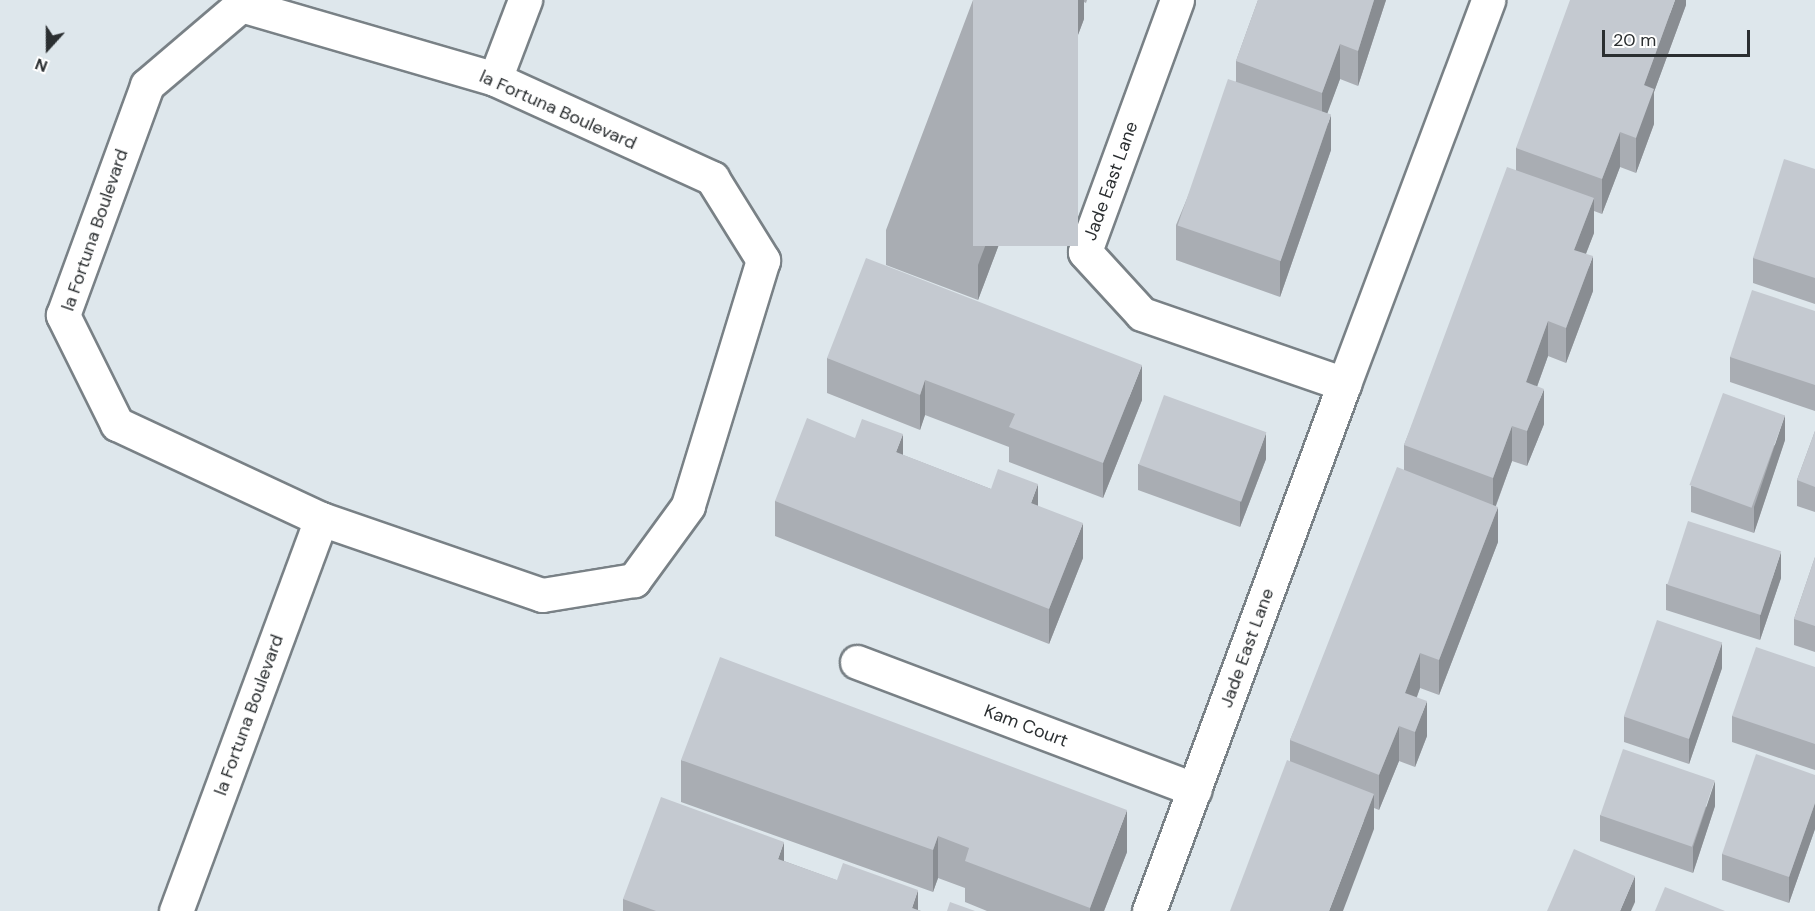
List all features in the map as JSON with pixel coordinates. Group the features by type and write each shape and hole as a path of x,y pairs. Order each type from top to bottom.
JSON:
{"street":[{"path":"495,79 525,0"},
{"name":"Jade East Lane","path":"1176,0 1085,252 1142,314 1344,384"},
{"name":"Jade East Lane","path":"1149,911 1488,0"},
{"name":"la Fortuna Boulevard","path":"241,5 495,79 712,178 763,260 688,506 634,580 542,595 321,519 117,424 63,315 147,85 241,5"},
{"name":"la Fortuna Boulevard","path":"176,911 321,519"},
{"name":"Kam Court","path":"857,662 1195,790"}],"building":[{"path":"973,0 1078,0 1078,246 973,246"},
{"path":"1258,0 1374,0 1358,51 1340,44 1322,93 1236,61"},
{"path":"1570,0 1675,0 1644,85 1654,89 1636,138 1620,132 1602,179 1516,148"},
{"path":"1228,79 1331,114 1281,261 1178,226"},
{"path":"1784,159 1815,169 1815,278 1753,258"},
{"path":"1507,167 1594,198 1574,250 1593,256 1566,328 1548,321 1526,382 1544,389 1527,431 1512,426 1493,478 1404,445"},
{"path":"866,258 1142,365 1103,463 1009,427 1015,414 925,380 920,395 827,358"},
{"path":"1752,290 1815,311 1815,385 1730,357"},
{"path":"1723,393 1785,416 1752,508 1689,485"},
{"path":"1164,395 1266,432 1241,502 1139,465"},
{"path":"807,418 855,438 862,419 903,434 896,452 991,489 998,469 1038,484 1031,503 1083,523 1049,609 775,501"},
{"path":"1815,431 1815,487 1797,480"},
{"path":"1397,467 1498,507 1439,660 1420,653 1405,693 1427,701 1415,732 1399,726 1379,775 1290,740"},
{"path":"1688,521 1781,551 1760,615 1667,585"},
{"path":"1815,557 1815,626 1794,619"},
{"path":"1657,620 1722,642 1689,739 1624,716"},
{"path":"1756,647 1815,667 1815,744 1732,716"},
{"path":"720,657 1127,810 1090,908 965,861 969,848 938,836 933,850 681,760"},
{"path":"1623,749 1715,781 1692,847 1600,815"},
{"path":"1756,754 1815,775 1815,803 1789,877 1722,854"},
{"path":"1287,760 1374,794 1329,911 1230,911"},
{"path":"661,797 784,842 778,859 837,880 843,863 918,890 912,908 921,911 656,911 623,899"},
{"path":"1574,849 1635,876 1620,911 1547,911"},
{"path":"1665,887 1725,911 1655,911"},
{"path":"950,902 975,911 947,911"}]}
